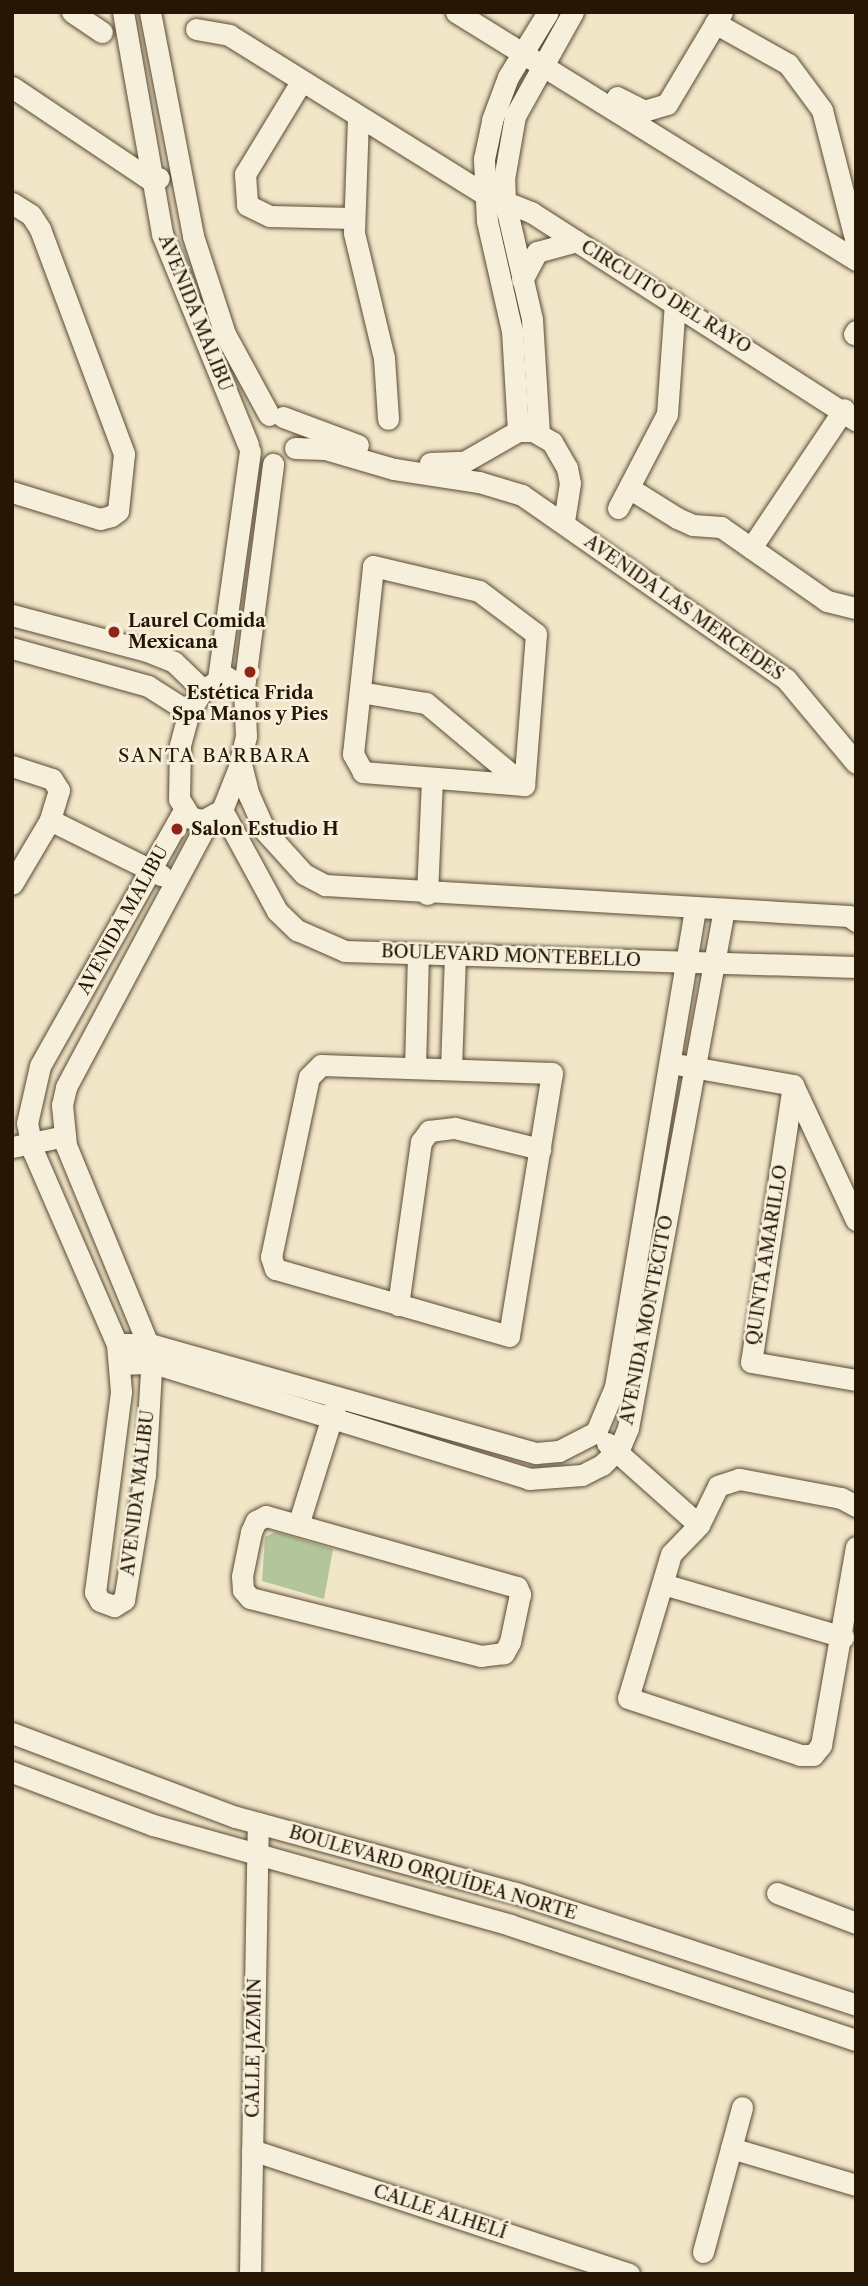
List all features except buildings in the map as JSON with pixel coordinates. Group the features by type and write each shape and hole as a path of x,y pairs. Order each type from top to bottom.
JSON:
{"street":[{"path":"72,12 102,32"},
{"name":"AVENIDA MALIBU","path":"123,12 150,180 162,234 249,448"},
{"name":"AVENIDA MALIBU","path":"150,12 178,175 225,334 276,416"},
{"path":"456,12 638,109 659,110 667,104 718,18 788,64 822,110 856,243"},
{"path":"480,12 535,54 657,137 856,260"},
{"path":"528,432 537,370 524,279 505,202 506,158 515,116 548,12"},
{"path":"564,521 570,483 567,468 562,454 528,432 512,331 483,193 492,120 535,54 573,12"},
{"name":"CIRCUITO DEL RAYO","path":"195,29 229,35 358,118 483,193 577,241 850,415 751,548"},
{"path":"130,47 155,42"},
{"path":"301,82 245,174 247,205 270,216 353,218"},
{"path":"12,86 150,180 178,175"},
{"path":"657,137 659,110"},
{"path":"358,118 353,218 384,358 388,419"},
{"path":"12,203 31,215 40,229 124,454 118,511 111,516 100,519 12,492"},
{"path":"524,279 537,252 577,241"},
{"path":"503,284 524,279"},
{"path":"618,508 667,414 675,303"},
{"path":"249,448 259,461 273,464 286,459 295,448 293,427 276,416"},
{"path":"216,813 191,818 183,812 178,765 189,712 210,685 252,425 276,416 383,454 449,465 473,459 528,432"},
{"name":"AVENIDA LAS MERCEDES","path":"295,448 325,449 394,468 479,482 522,495 564,521 786,679 856,763"},
{"path":"473,459 479,482"},
{"path":"273,464 244,688 246,736 240,760 249,795 265,831 304,874 342,888 849,916 856,920"},
{"path":"629,488 677,518 721,527 827,601 856,608"},
{"path":"373,566 480,591 536,634 524,785 363,772 353,754 373,566"},
{"path":"12,615 147,651 174,662 210,685 234,678 244,688"},
{"path":"12,648 148,686 189,712"},
{"path":"360,692 426,703 524,785"},
{"name":"AVENIDA MALIBU","path":"183,812 40,1066 22,1145 118,1354 121,1392 95,1591 100,1601 114,1606 124,1600 145,1475 151,1354 64,1136 62,1105 66,1087 175,882 216,813 240,760"},
{"path":"12,766 52,779 59,790 50,820 12,884"},
{"path":"427,894 432,779"},
{"name":"BOULEVARD MONTEBELLO","path":"216,813 265,897 297,930 345,951 715,963 855,963"},
{"path":"50,820 175,882"},
{"name":"AVENIDA MONTECITO","path":"118,1354 151,1354 335,1407 536,1453 559,1451 596,1432 615,1387 695,908"},
{"name":"AVENIDA MONTECITO","path":"335,1407 529,1479 582,1475 602,1465 615,1452 628,1428 724,909"},
{"path":"415,1068 418,953"},
{"path":"451,1069 455,955"},
{"path":"668,1063 793,1085 856,1220"},
{"path":"313,1068 451,1069 552,1073 509,1336 284,1274 275,1269 271,1257 313,1068"},
{"name":"QUINTA AMARILLO","path":"793,1085 751,1362 856,1380"},
{"path":"398,1305 421,1142 429,1131 455,1128 540,1149"},
{"path":"22,1145 64,1136"},
{"path":"299,1522 335,1407"},
{"path":"596,1432 615,1452 699,1525"},
{"path":"856,1506 841,1498 729,1480 718,1486 699,1525 671,1554 628,1698 800,1755 813,1755 821,1745 843,1637 856,1547"},
{"path":"266,1516 299,1522 517,1587 520,1594 504,1653 481,1656 250,1598 243,1590 242,1576 256,1521 266,1516"},
{"path":"663,1584 843,1637"},
{"name":"BOULEVARD ORQUÍDEA NORTE","path":"12,1733 258,1823 516,1893 856,2005"},
{"name":"BOULEVARD ORQUÍDEA NORTE","path":"12,1772 153,1825 510,1925 856,2040"},
{"name":"CALLE JAZMÍN","path":"250,2274 258,1823"},
{"path":"777,1893 856,1923"},
{"path":"703,2252 742,2107"},
{"path":"732,2148 856,2185"},
{"name":"CALLE ALHELÍ","path":"253,2150 629,2274"}],"green space":[{"path":"275,1532 333,1549 324,1599 262,1581 265,1537"}],"place":[{"name":"Laurel Comida Mexicana","path":"114,632"},
{"name":"Estética Frida Spa Manos y Pies","path":"250,672"},
{"name":"Salon Estudio H","path":"177,829"}],"district":[{"name":"SANTA BARBARA","path":"215,756"}]}
